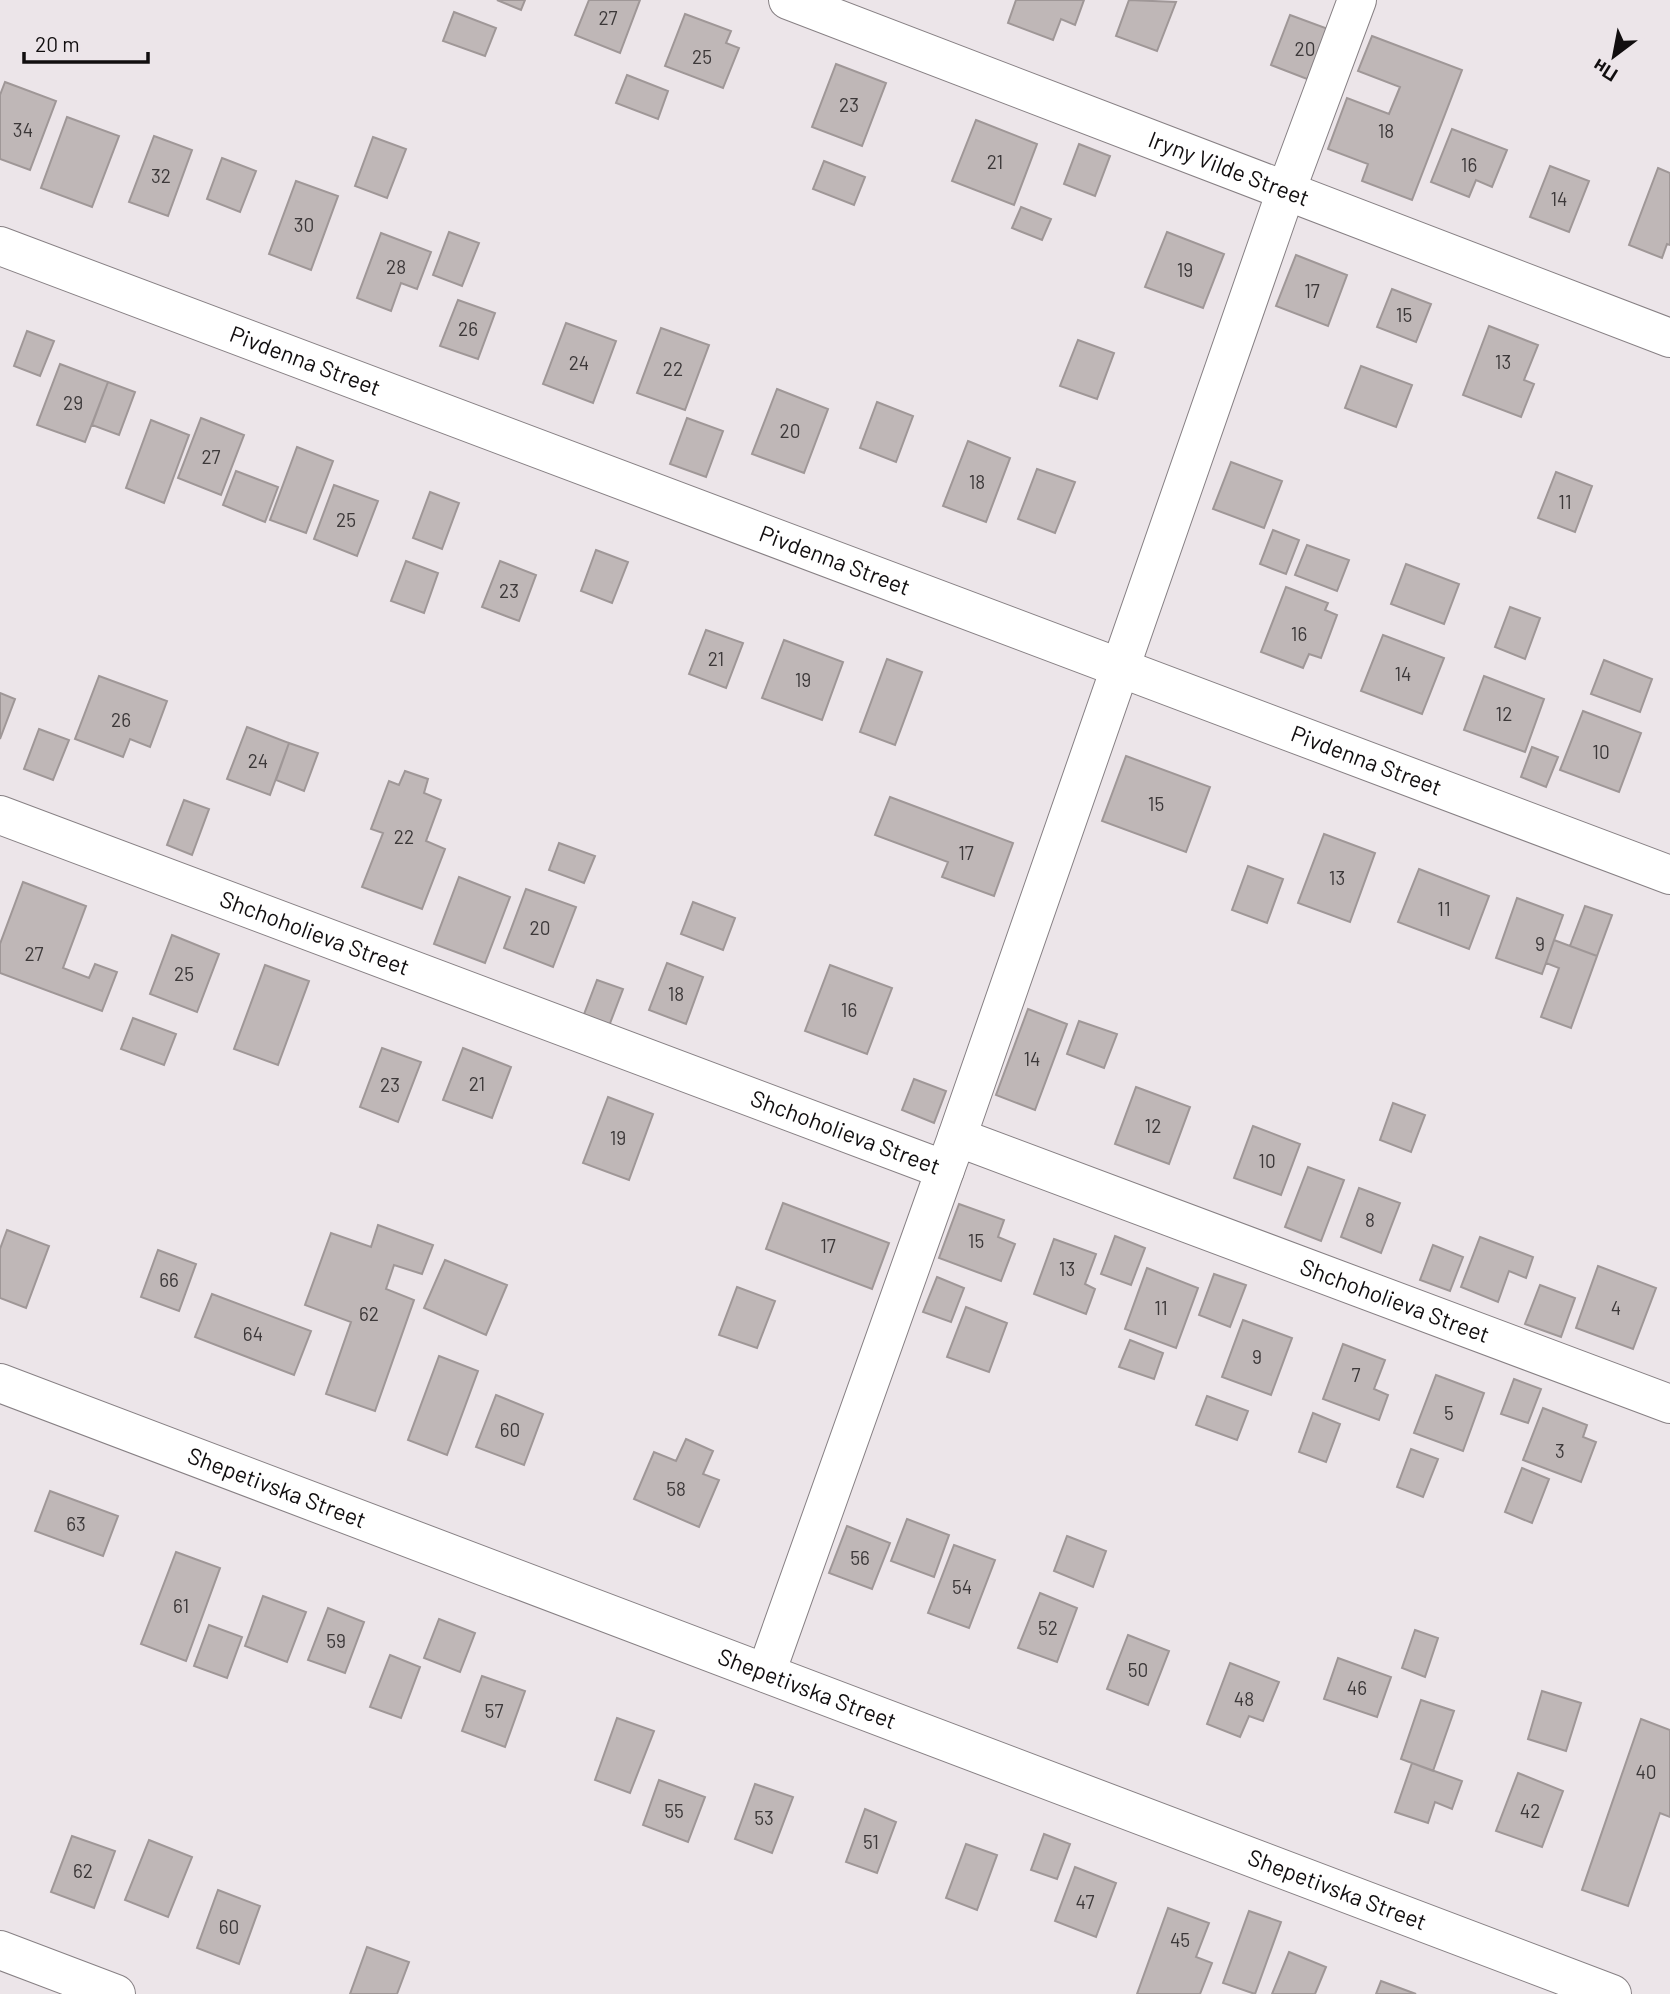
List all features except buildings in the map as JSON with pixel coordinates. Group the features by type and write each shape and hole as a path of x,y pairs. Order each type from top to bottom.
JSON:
{"street":[{"name":"Iryny Vilde Street","path":"788,0 1670,338"},
{"path":"766,1673 951,1153 1286,191 1357,0"},
{"name":"Pivdenna Street","path":"0,246 1670,875"},
{"name":"Shchoholieva Street","path":"0,815 951,1153 1670,1404"},
{"name":"Shepetivska Street","path":"0,1383 1612,1994"},
{"path":"0,1950 116,1994"}]}
